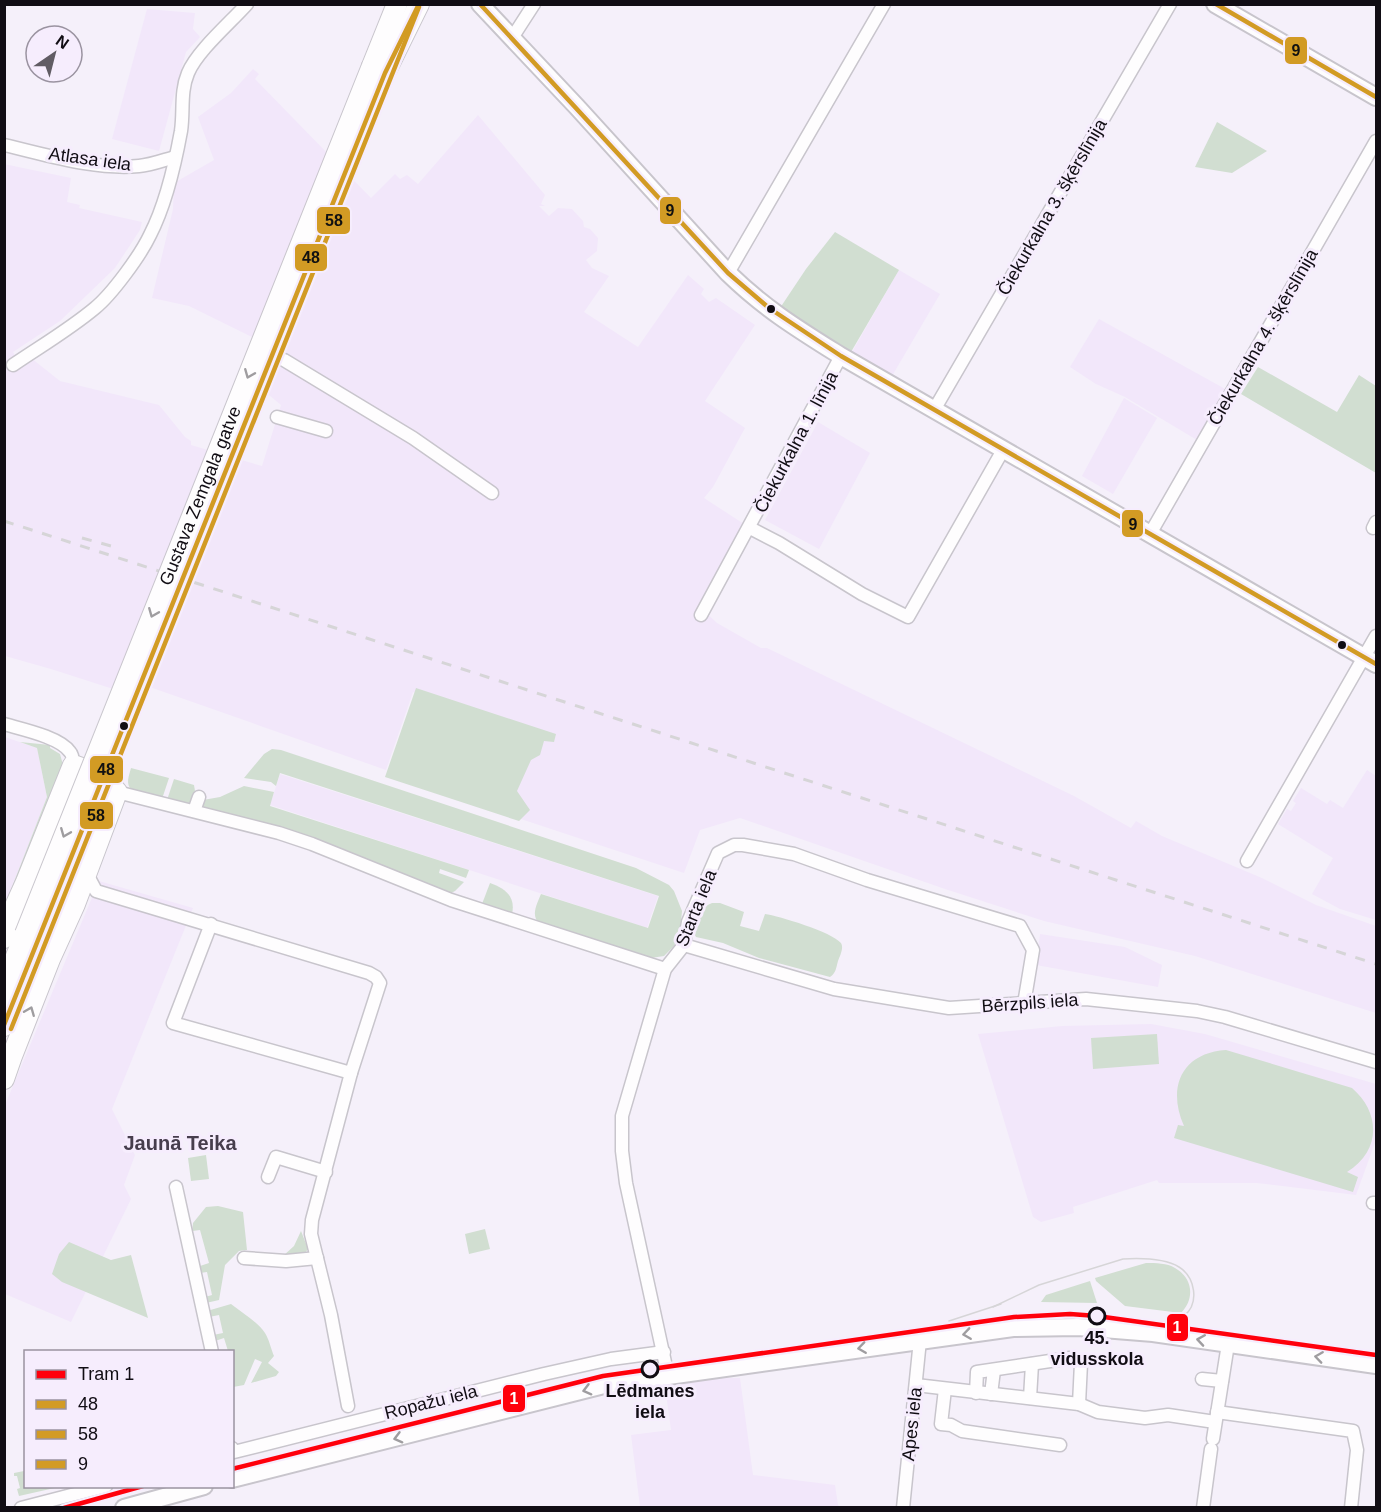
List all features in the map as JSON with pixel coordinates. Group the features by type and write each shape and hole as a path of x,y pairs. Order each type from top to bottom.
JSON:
{"main road":[{"path":"378,69 390,4"},
{"name":"Gustava Zemgala gatve","path":"4,1026 32,936 378,69 397,4"},
{"name":"Gustava Zemgala gatve","path":"378,69 412,4"},
{"path":"378,69 419,4"},
{"path":"4,938 11,915 74,765 96,773 117,792 75,904 46,970 4,1079"},
{"name":"Gustava Zemgala gatve","path":"4,986 32,936"}],"street":[{"path":"13,365 98,306 132,264 150,235 175,157 181,130 182,91 188,72 200,54 247,4"},
{"name":"Čiekurkalna 1. līnija","path":"480,4 728,273 771,312 934,410 1370,661"},
{"path":"512,38 534,4"},
{"path":"728,273 884,4"},
{"name":"Čiekurkalna 3. šķērslīnija","path":"934,410 1170,4"},
{"path":"1215,4 1377,97"},
{"name":"Čiekurkalna 4. šķērslīnija","path":"1150,534 1377,141"},
{"name":"Atlasa iela","path":"4,145 85,163 117,167 141,166 175,157"},
{"path":"254,348 284,360 413,438 492,493"},
{"name":"Čiekurkalna 1. līnija","path":"701,615 842,356"},
{"path":"277,417 326,431"},
{"path":"750,528 862,594 908,617 1003,450"},
{"path":"1247,861 1370,661 1377,636"},
{"path":"4,724 64,746 72,753 74,765"},
{"path":"117,792 279,833 451,900 665,969 622,1116 622,1150 631,1206 668,1376"},
{"path":"194,812 199,797"},
{"name":"Starta iela","path":"665,969 684,945 688,922 718,853 734,845 794,854 867,880 1020,926 1033,950 1024,1004"},
{"path":"86,872 96,891 369,973 380,983 351,1073 312,1220 311,1234 331,1314 348,1406"},
{"path":"75,904 96,891"},
{"path":"211,924 173,1023 351,1073"},
{"name":"Bērzpils iela","path":"684,945 834,988 949,1008 1086,999 1197,1011 1225,1017 1377,1062"},
{"path":"268,1177 276,1157 326,1172"},
{"path":"176,1187 212,1350"},
{"path":"244,1258 286,1261 317,1258"},
{"name":"Ropažu iela","path":"234,1478 604,1385 1013,1328 1078,1327 1153,1333 1377,1365"},
{"name":"Apes iela","path":"903,1508 920,1340"},
{"path":"1203,1508 1227,1344"},
{"name":"Ropažu iela","path":"234,1450 544,1374 611,1359 664,1352"},
{"path":"976,1393 977,1372 1070,1358 1081,1364 1079,1404"},
{"path":"1030,1398 1032,1364"},
{"path":"990,1394 994,1370"},
{"path":"1202,1379 1222,1381"},
{"path":"916,1385 1079,1404 1098,1412 1145,1418 1168,1415 1216,1417 1353,1431 1357,1450 1351,1508"},
{"path":"945,1389 941,1424 951,1425 962,1431 1060,1445"},
{"path":"21,1508 98,1488"},
{"path":"124,1508 197,1488"}],"shaded area":[{"path":"147,9 195,13 193,29 200,37 186,52 159,151 112,139"},
{"path":"253,69 259,74 255,79 371,198 395,174 400,179 407,175 418,184 478,115 545,195 541,204 545,206 539,206 549,216 558,208 572,209 583,221 584,227 590,229 598,238 597,251 586,260 592,268 609,276 584,312 638,347 688,275 704,289 701,294 709,302 716,298 755,325 705,401 745,428 713,487 704,498 744,524 699,606 717,623 761,648 767,648 1074,796 1131,828 1136,821 1162,836 1262,878 1316,905 1376,926 1376,1013 1195,956 1044,921 740,818 700,830 684,873 500,812 528,729 413,692 386,770 144,685 138,697 5,656 4,164 71,178 67,202 80,205 79,208 142,222 140,230 115,268 60,321 13,352 20,364 31,358 60,381 159,405 185,437 191,441 191,445 262,466 281,405 244,374 256,339 189,306 152,298 173,209 174,183 214,160 198,117 231,93"},
{"path":"899,270 940,294 892,376 852,352"},
{"path":"1099,319 1227,390 1197,440 1070,367"},
{"path":"1124,398 1157,418 1113,494 1082,476"},
{"path":"818,422 870,453 819,549 765,520"},
{"path":"5,737 37,748 47,797 5,905"},
{"path":"1367,770 1376,776 1376,920 1340,909 1312,894 1333,858 1278,824 1287,809 1291,811 1296,803 1293,801 1301,788 1327,804 1330,800 1343,808"},
{"path":"280,774 658,896 647,928 270,805"},
{"path":"99,881 193,908 112,1109 135,1155 124,1185 131,1199 71,1322 5,1294 5,1105"},
{"path":"1040,934 1125,947 1162,965 1158,987 1036,965"},
{"path":"1151,1024 1205,1034 1376,1084 1376,1140 1356,1195 1257,1183 1159,1183 1157,1180 1073,1207 1074,1213 1041,1222 1033,1217 978,1034 1062,1026"},
{"path":"716,1378 740,1378 753,1475 835,1485 840,1507 640,1507 631,1435 671,1430 665,1387"}],"green space":[{"path":"1217,122 1267,151 1232,173 1195,167"},
{"path":"835,232 899,270 851,352 780,308 806,269"},
{"path":"1258,367 1337,412 1359,375 1376,386 1376,473 1241,394"},
{"path":"416,688 556,734 554,742 544,741 540,755 531,760 517,791 530,810 519,821 385,777"},
{"path":"20,742 50,745 50,748 60,754 63,765 5,912 5,905 47,797 37,748"},
{"path":"272,749 281,750 636,868 669,885 674,891 682,911 680,934 674,946 664,956 651,958 540,924 535,914 541,894 648,928 659,896 280,773 276,786 271,782 244,778 264,754"},
{"path":"131,768 169,778 162,799 130,788 128,783"},
{"path":"174,779 194,785 195,791 189,804 167,800"},
{"path":"244,786 274,792 270,806 469,870 466,878 440,869 439,873 464,882 449,894 203,808 201,805 203,800 220,797"},
{"path":"490,883 511,898 512,914 482,904"},
{"path":"712,903 720,903 744,912 740,926 759,931 765,914 805,925 836,939 842,947 835,972 830,977 759,958 723,943 696,937 693,927 696,917"},
{"path":"1157,1034 1159,1064 1093,1069 1091,1038"},
{"path":"1226,1050 1352,1088 1362,1098 1372,1120 1373,1132 1366,1154 1347,1172 1358,1177 1353,1192 1174,1138 1178,1125 1184,1126 1177,1099 1182,1075 1188,1065 1198,1058"},
{"path":"206,1155 209,1179 191,1181 188,1158"},
{"path":"218,1206 243,1212 247,1250 239,1251 225,1265 219,1300 206,1303 205,1297 212,1295 207,1272 200,1273 200,1266 209,1263 200,1230 192,1231 193,1223 206,1207"},
{"path":"485,1229 490,1249 469,1254 465,1234"},
{"path":"301,1231 308,1249 305,1253 283,1256 294,1246"},
{"path":"69,1242 111,1260 131,1255 148,1318 62,1282 52,1274 59,1254"},
{"name":"45. vidusskola","path":"1146,1263 1168,1265 1186,1277 1190,1295 1181,1313 1125,1306 1095,1278"},
{"name":"45. vidusskola","path":"1090,1281 1097,1303 1041,1302 1046,1295"},
{"path":"231,1304 254,1321 268,1338 274,1356 268,1363 279,1372 276,1376 251,1383 262,1362 255,1359 244,1385 234,1387 234,1350 228,1350 224,1338 215,1341 213,1335 223,1333 219,1315 209,1317 207,1311"},
{"path":"24,1471 24,1488 55,1488 19,1496 17,1489 20,1488 14,1473"}],"tram line":[{"path":"993,1307 1039,1285 1123,1259 1152,1259 1179,1267 1189,1277 1194,1290 1189,1311 1179,1319 1162,1325"},
{"path":"949,1321 1001,1304"},
{"name":"1","path":"234,1468 603,1376 1014,1317 1070,1314 1097,1316 1376,1355"},
{"name":"1","path":"64,1508 136,1488"}],"railway":[{"path":"4,521 1376,964"},
{"path":"82,538 111,546"}],"transit line":[{"name":"48","path":"4,1025 385,73 419,4"},
{"name":"9","path":"480,4 728,273 769,308 841,356 1376,664"},
{"name":"9","path":"1216,4 1376,97"},
{"name":"58","path":"11,1029 419,7"}],"place":[{"name":"45. vidusskola","path":"1097,1316"},
{"name":"Lēdmanes iela","path":"650,1369"}],"district":[{"name":"Jaunā Teika","path":"180,1143"}]}
